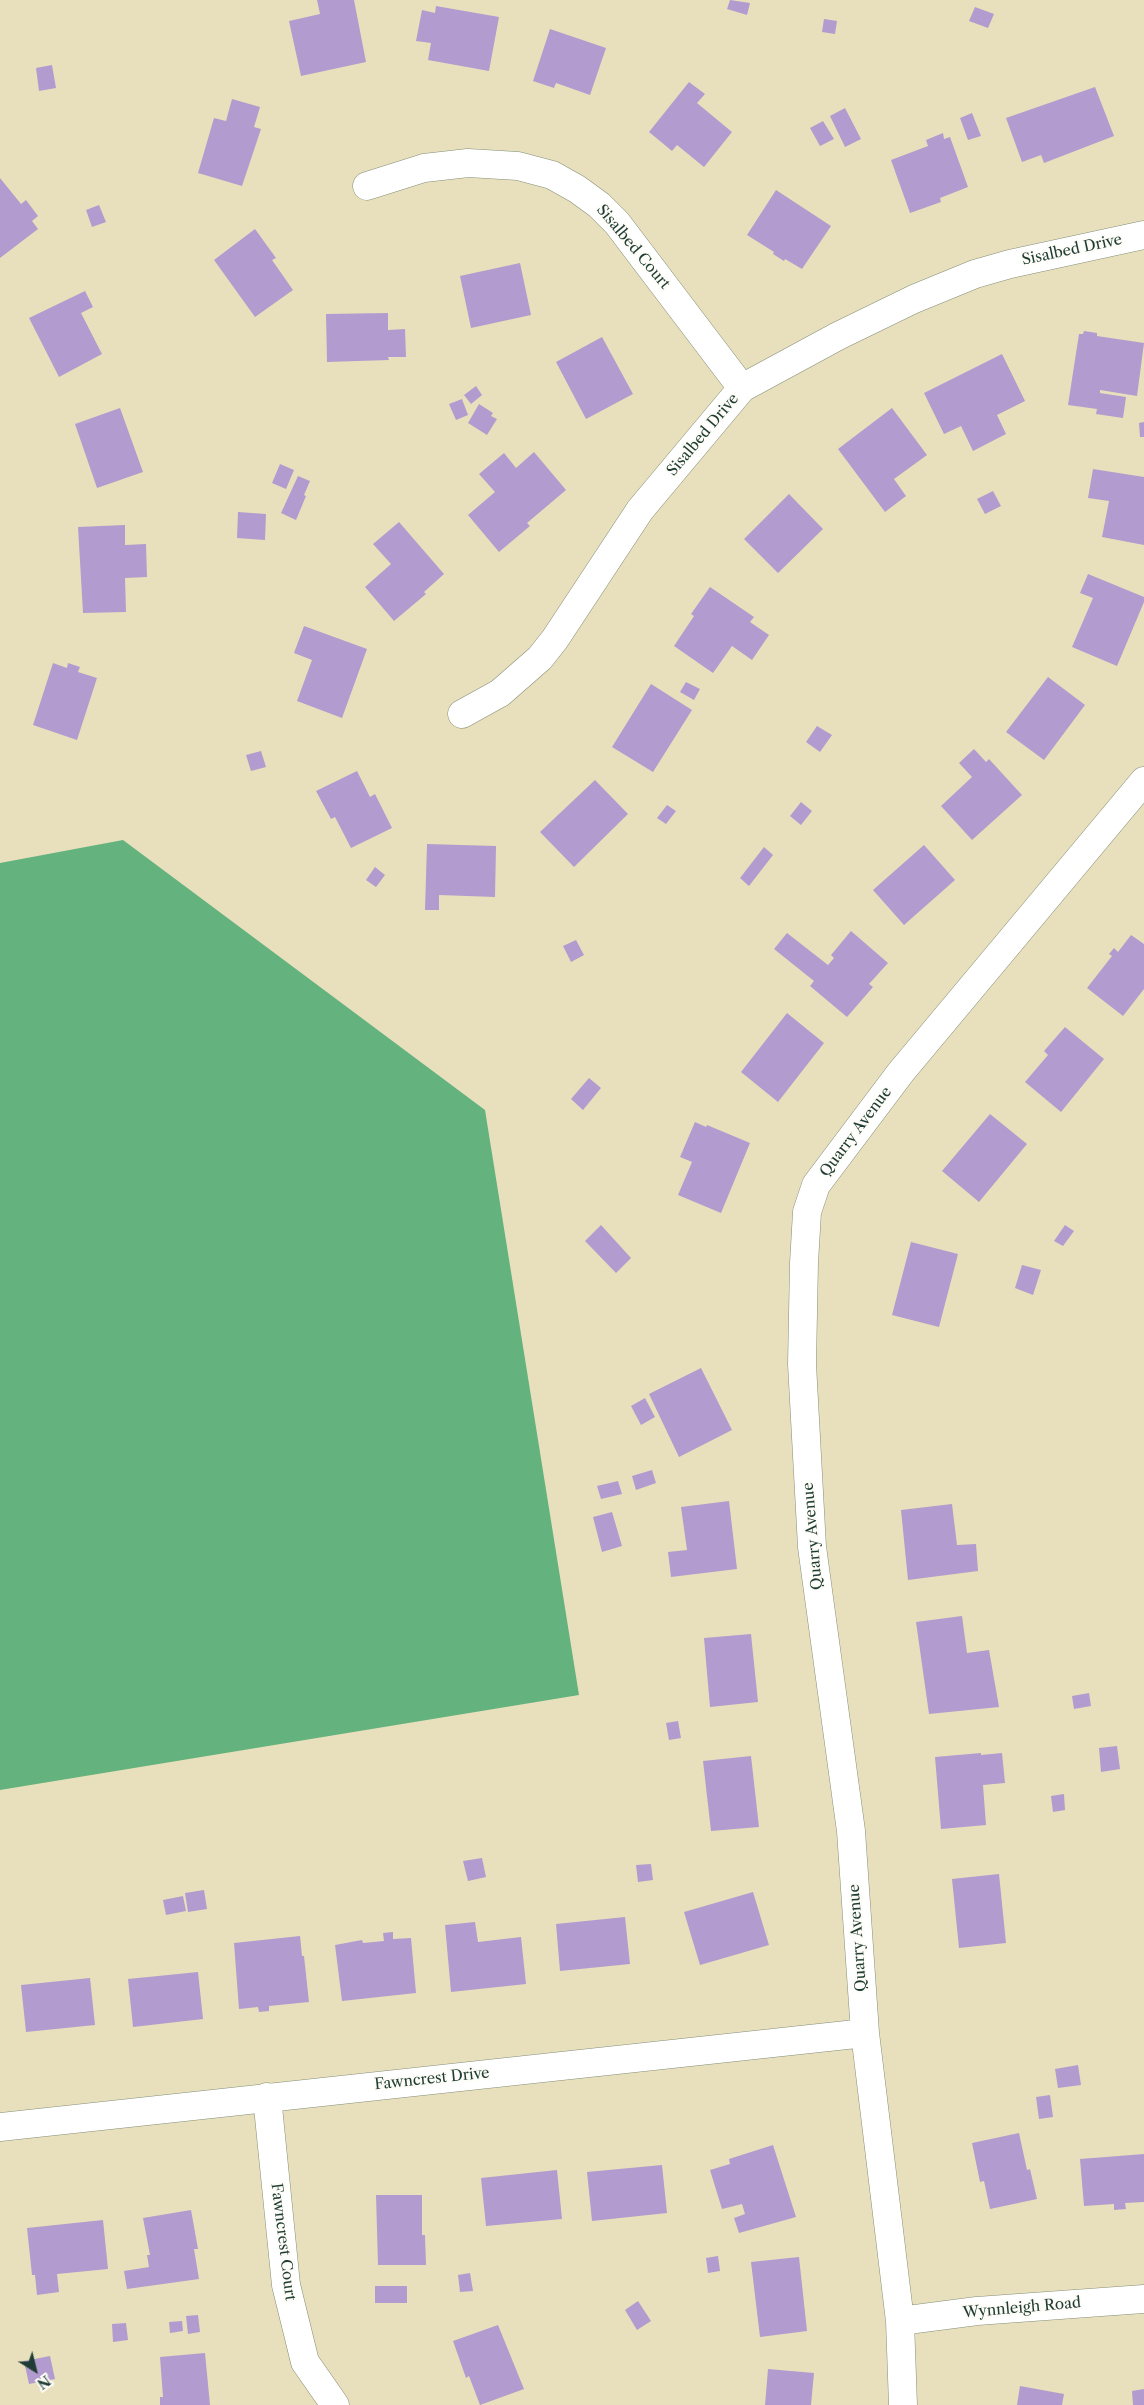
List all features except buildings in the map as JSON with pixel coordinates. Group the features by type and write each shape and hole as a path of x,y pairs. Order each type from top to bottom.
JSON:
{"street":[{"name":"Sisalbed Court","path":"368,186 424,168 468,163 518,166 552,175 577,189 599,205 617,223 742,388"},
{"name":"Sisalbed Drive","path":"462,714 500,693 540,658 640,510 742,388 906,303 974,274 1010,264 1144,235"},
{"name":"Quarry Avenue","path":"903,2405 900,2321 865,2033 851,1831 812,1547 802,1364 807,1212 816,1186 901,1072 1144,781"},
{"name":"Fawncrest Drive","path":"0,2127 865,2033"},
{"name":"Fawncrest Court","path":"267,2097 286,2285 305,2362 336,2405"},
{"name":"Wynnleigh Road","path":"900,2321 977,2310 1144,2299"}],"green space":[{"path":"123,840 485,1110 579,1695 0,1790 0,863"}]}
